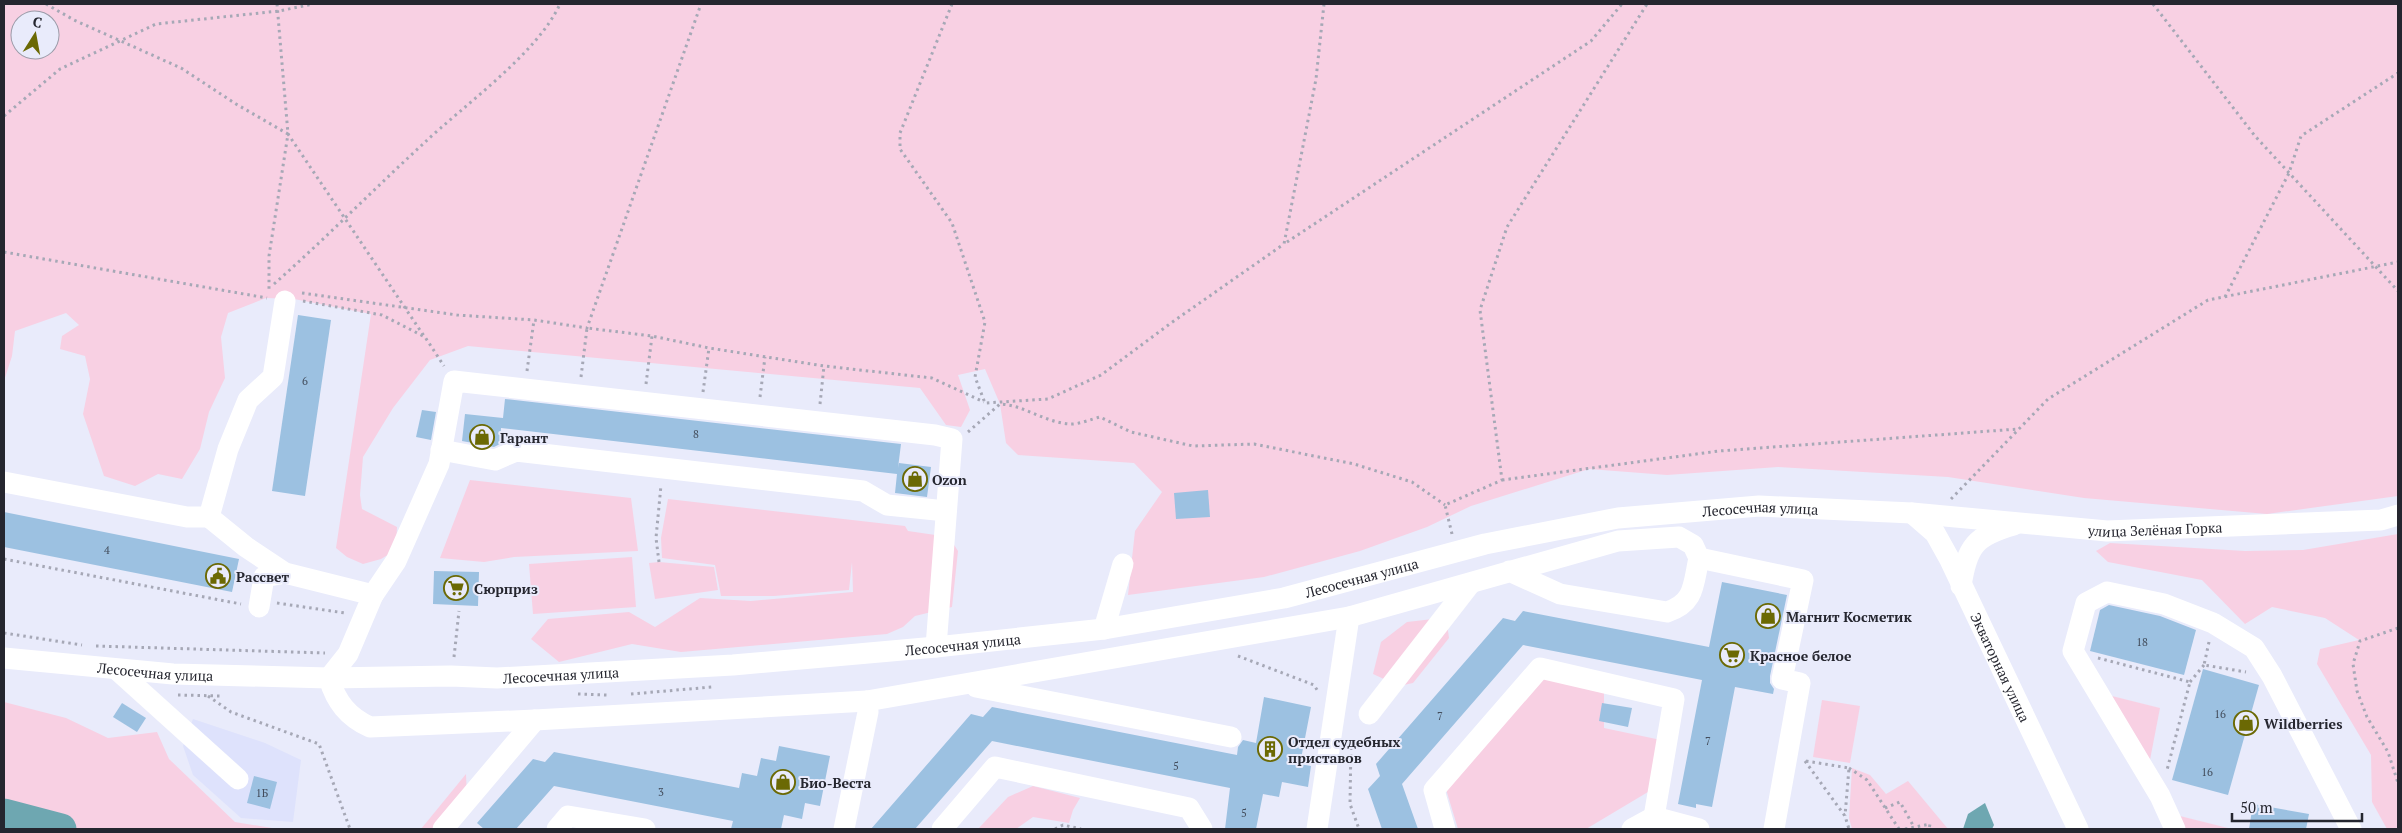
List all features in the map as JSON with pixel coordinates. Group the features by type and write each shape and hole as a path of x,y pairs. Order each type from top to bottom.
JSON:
{"street":[{"path":"208,517 228,449 248,400 272,377 280,294"},
{"path":"936,647 952,439 934,435 454,381 438,464 396,562 373,595 366,617 348,654 329,678 334,692 353,719 370,727 535,720 867,701 1349,617 1470,584 1509,571 1618,540 1679,536 1693,546 1699,558 1689,598 1681,608 1667,612 1560,594 1509,571"},
{"path":"441,450 494,460 516,451 862,491 886,505 946,511"},
{"path":"4,482 187,517 208,517 246,547 285,573 373,595"},
{"name":"Лесосечная улица","path":"4,658 174,674 329,678 451,676 497,678 653,670 936,647 1104,629 1284,598 1485,544 1618,518 1758,506 1912,513"},
{"name":"улица Зелёная Горка","path":"1912,513 2107,532 2381,520 2398,515"},
{"name":"Экваторная улица","path":"1912,513 1935,533 2078,829"},
{"path":"1961,586 1965,560 1976,542 1997,530 2019,523"},
{"path":"1699,558 1803,580 1782,679 1800,683 1796,759 1774,829"},
{"path":"1104,629 1123,564"},
{"path":"259,608 264,577 285,573"},
{"path":"1370,714 1470,584"},
{"path":"2175,829 2160,796 2074,651 2086,603 2107,592 2164,604 2213,623 2254,648 2272,676 2351,829"},
{"path":"1317,829 1349,617"},
{"path":"1445,829 1434,790 1540,668 1674,699 1654,816"},
{"path":"116,669 238,779"},
{"path":"964,685 1231,737"},
{"path":"844,829 868,712 867,701"},
{"path":"443,829 535,720"},
{"path":"942,829 995,767 1189,808 1202,829"},
{"path":"556,829 568,816 645,829"},
{"path":"1632,829 1654,816 1699,829"}],"path":[{"path":"46,4 74,20 181,68 236,104 288,134 454,381"},
{"path":"277,4 288,134 269,256 280,294"},
{"path":"4,116 60,68 156,24 279,11 314,4"},
{"path":"280,294 345,218 424,142 507,70 545,27 560,4"},
{"path":"578,395 587,328 701,4"},
{"path":"952,4 900,133 900,149 952,223 985,322 975,377 985,403"},
{"path":"1284,244 1316,79 1324,4"},
{"path":"4,252 280,294 457,315 534,320 652,336 709,348 824,366 932,378 985,403 1048,399 1101,375 1170,323 1284,244 1591,41 1622,4"},
{"path":"1502,480 1480,310 1507,227 1647,4"},
{"path":"2153,4 2255,136 2398,291"},
{"path":"2225,297 2289,173 2301,136 2398,73"},
{"path":"1935,515 2048,399 2208,300 2398,262"},
{"path":"280,294 304,301 382,315 425,337"},
{"path":"524,389 534,320"},
{"path":"644,402 652,336"},
{"path":"700,408 709,348"},
{"path":"758,415 765,357"},
{"path":"818,422 824,366"},
{"path":"951,446 1000,404 1015,405 1028,412 1070,425 1100,417 1131,432 1193,446 1254,444 1354,464 1412,482 1445,505 1457,551"},
{"path":"1445,505 1502,480 1719,451 2019,428"},
{"path":"659,562 656,538 662,469"},
{"path":"4,559 259,608 278,603 366,617"},
{"path":"451,676 459,611"},
{"path":"2160,796 2190,682 2204,665 2213,623"},
{"path":"2398,628 2360,641 2353,664 2358,691 2367,717 2388,752 2398,782"},
{"path":"4,633 89,646 348,654"},
{"path":"2074,651 2190,682"},
{"path":"1236,655 1314,685 1333,721"},
{"path":"2204,665 2272,676"},
{"path":"208,696 231,712 319,744 350,829"},
{"path":"1351,732 1350,804 1359,829"},
{"path":"1796,759 1848,768 1867,780 1899,829"},
{"path":"1796,759 1845,816"},
{"path":"1848,768 1845,816 1849,829"},
{"path":"1886,808 1900,802 1914,827"},
{"path":"1905,829 1930,824 1929,829"},
{"path":"1055,829 1064,825 1082,829"}],"shaded area":[{"path":"4,4 2398,4 2398,496 2267,514 2084,498 1948,477 1778,467 1667,475 1589,469 1471,506 1427,527 1360,551 1264,577 1128,595 1135,531 1162,492 1134,463 1018,455 1006,443 1000,404 985,369 958,375 970,410 961,427 946,425 920,388 468,346 430,360 393,408 363,457 360,495 362,509 397,527 396,550 381,559 363,564 347,557 336,548 371,314 294,299 266,298 228,313 221,337 225,378 209,412 200,449 182,479 158,474 135,486 104,476 83,414 90,379 85,356 60,349 62,336 79,325 66,313 15,331 12,356 4,381"},
{"path":"470,480 631,498 638,551 514,557 484,562 440,558"},
{"path":"668,499 905,526 908,531 949,537 958,551 952,607 915,616 903,627 887,634 681,652 632,644 559,662 531,639 548,619 629,612 655,627 700,598 751,601 853,592 852,562 849,590 774,596 721,596 715,565 662,558 661,538"},
{"path":"2398,534 2398,829 2387,829 2372,802 2371,755 2317,664 2320,649 2359,640 2325,618 2272,607 2245,624 2202,580 2108,562 2096,551 2110,543 2245,551 2303,550"},
{"path":"632,557 636,607 533,614 529,564"},
{"path":"659,562 714,567 718,590 655,599 649,563"},
{"path":"1433,619 1447,624 1449,638 1413,683 1399,686 1373,674 1381,642 1407,622"},
{"path":"1543,678 1604,688 1604,728 1661,740 1648,792 1586,829 1458,829 1445,786"},
{"path":"2112,696 2160,708 2149,765"},
{"path":"1822,700 1860,706 1850,763 1813,757"},
{"path":"4,702 66,718 108,738 157,732 169,759 235,822 278,829 4,829"},
{"path":"193,719 265,743 301,760 293,822 241,818 193,775 183,746"},
{"path":"1852,768 1870,775 1886,794 1908,781 1948,829 1852,829 1849,818"},
{"path":"466,774 467,799 443,829 421,829"},
{"path":"1033,786 1080,798 1073,810 1069,823 1033,817 1016,829 978,829 1008,797"},
{"path":"1985,803 1994,825 1992,829 1963,829 1968,814"},
{"path":"2176,815 2232,829 2183,829"}],"building":[{"path":"298,315 331,320 305,496 272,491"},
{"path":"505,399 901,444 898,468 899,463 931,467 927,497 895,493 897,474 501,428 500,444 494,447 462,441 465,414 503,418"},
{"path":"422,410 436,412 431,440 416,437"},
{"path":"1208,490 1210,517 1176,519 1174,493"},
{"path":"4,512 239,559 232,592 4,547"},
{"name":"Сюрприз","path":"434,571 479,572 478,606 433,604"},
{"path":"1722,582 1787,595 1770,676 1770,683 1774,689 1773,694 1735,687 1712,807 1696,804 1696,808 1678,804 1702,680 1523,645 1402,784 1418,829 1382,829 1368,789 1380,776 1376,764 1503,618 1515,621 1523,611 1709,647"},
{"path":"2109,605 2160,616 2196,630 2184,675 2090,651 2100,610"},
{"path":"2203,669 2259,685 2228,795 2172,780"},
{"path":"1264,697 1311,707 1300,764 1311,766 1308,787 1282,782 1279,797 1263,794 1256,829 1225,829 1230,788 992,741 915,829 871,829 971,714 983,717 992,707 1237,755 1238,747 1243,740 1256,743"},
{"path":"122,703 146,718 137,732 113,717"},
{"path":"1602,703 1632,708 1628,727 1599,721"},
{"path":"779,746 830,756 820,806 805,803 802,819 784,815 781,829 731,829 733,821 554,786 516,829 484,829 477,823 533,759 545,762 554,752 739,788 742,773 757,776 761,758 776,761"},
{"path":"254,776 277,782 270,809 247,803"},
{"path":"2253,804 2309,814 2306,829 2249,829"}],"waterway":[{"path":"4,814 61,829"}],"place":[{"name":"Гарант","path":"482,437"},
{"name":"Ozon","path":"915,479"},
{"name":"Рассвет","path":"218,576"},
{"name":"Сюрприз","path":"456,588"},
{"name":"Магнит Косметик","path":"1768,616"},
{"name":"Красное белое","path":"1732,655"},
{"name":"Wildberries","path":"2246,723"},
{"name":"Отдел судебных приставов","path":"1270,749"},
{"name":"Био-Веста","path":"783,782"}]}
